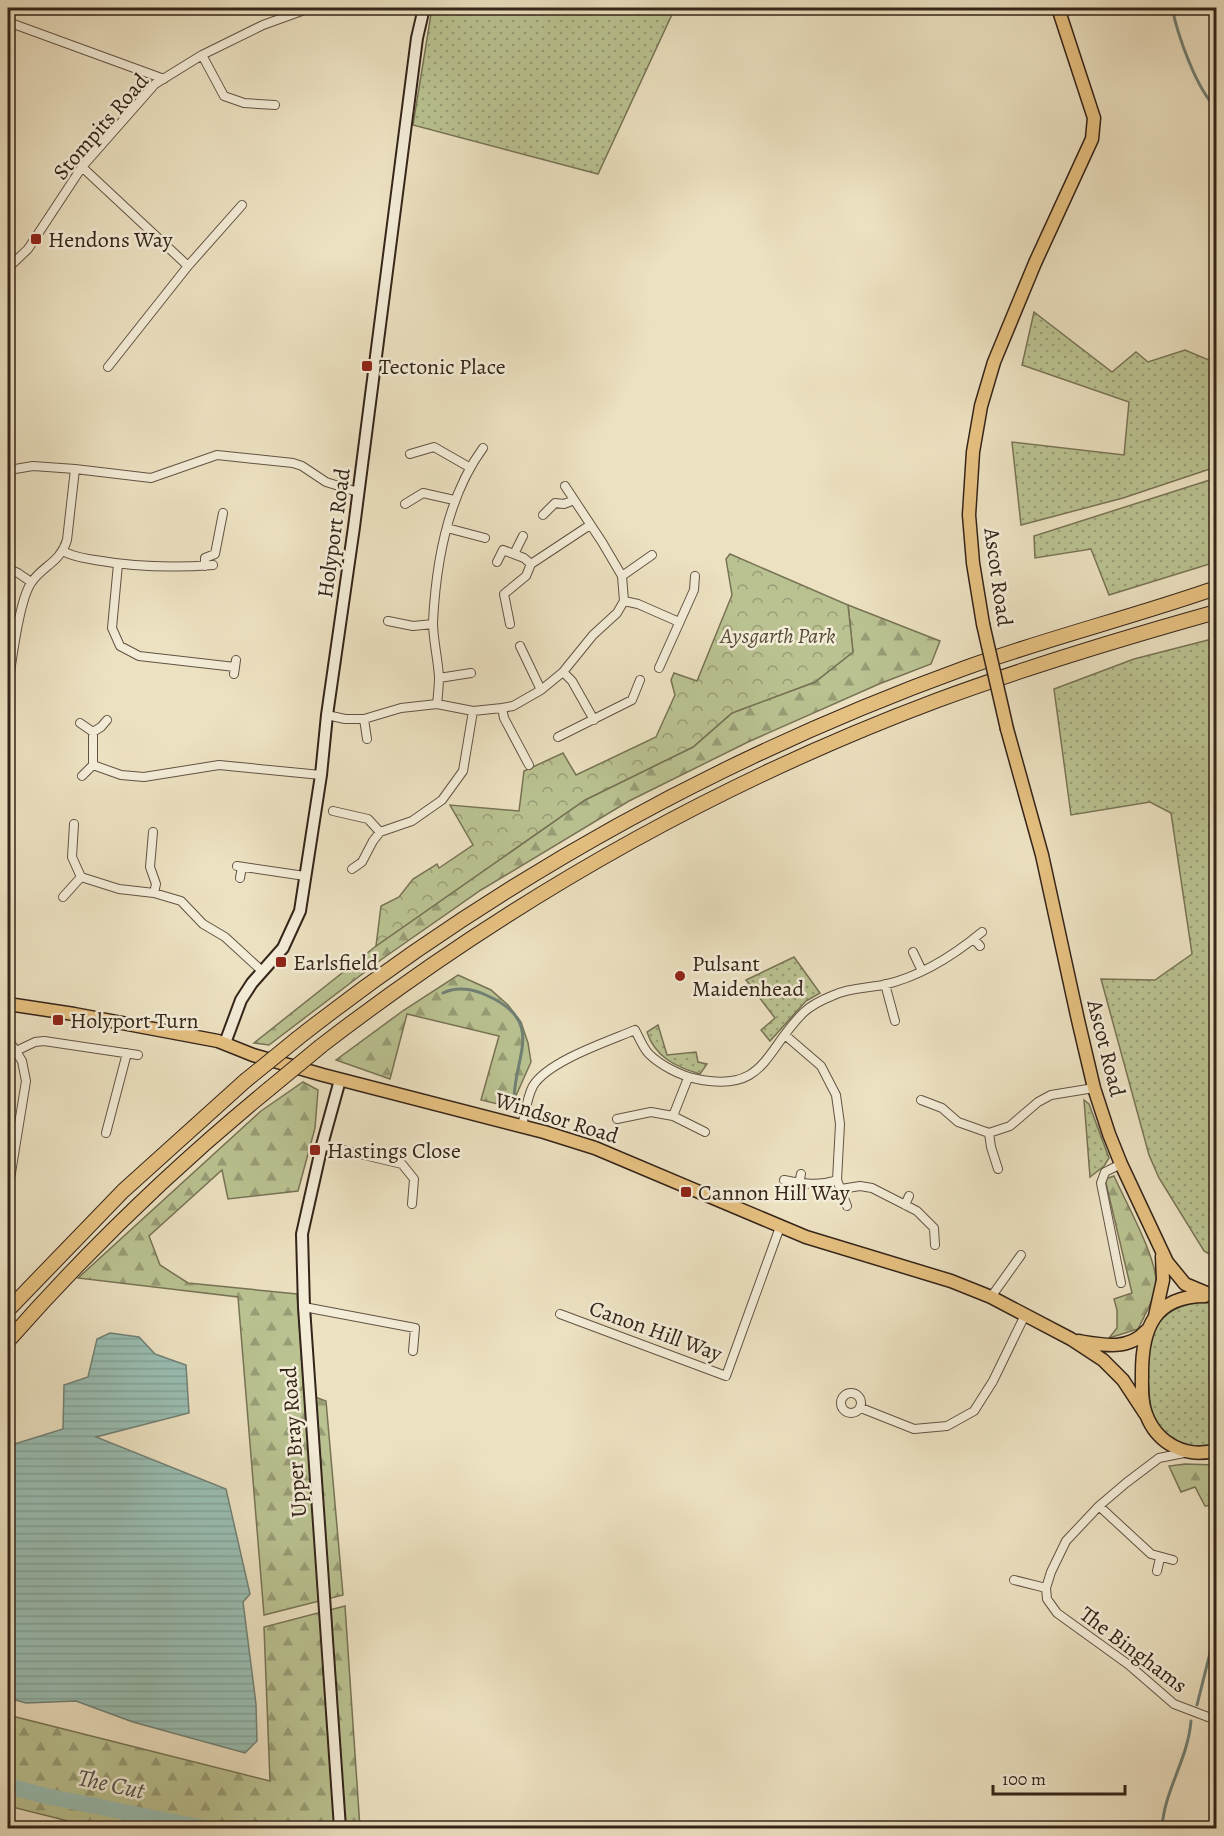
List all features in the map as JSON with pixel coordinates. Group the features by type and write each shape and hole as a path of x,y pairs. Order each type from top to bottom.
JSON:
{"highway":[{"path":"8,1310 123,1191 244,1081 394,966 505,893 608,831 719,773 860,709 967,668 1216,588"},
{"path":"1146,632 1216,607"},
{"path":"8,1341 70,1273 148,1195 321,1046 406,983 488,927 580,870 699,806 805,755 921,707 1014,673 1216,612"}],"main road":[{"name":"Ascot Road","path":"1058,8 1094,118 1092,139 1035,262 994,362 981,406 973,452 969,515 973,563 983,624 1007,729 1042,855 1062,954 1094,1088 1104,1120 1161,1253 1185,1284 1216,1297"},
{"name":"Windsor Road","path":"8,1008 82,1015 225,1042 253,1055 340,1080 522,1126 595,1148 780,1227 833,1247 951,1281 991,1297 1097,1355 1116,1371 1155,1431"},
{"name":"Ascot Road","path":"1155,1317 1163,1280 1161,1253"},
{"path":"1146,1415 1142,1397 1142,1347 1146,1330 1155,1317 1177,1300 1193,1296 1216,1297"},
{"name":"Windsor Road","path":"1071,1339 1119,1345 1131,1341 1146,1330"},
{"path":"1155,1431 1167,1443 1175,1447 1199,1453 1216,1451"}],"street":[{"name":"Stompits Road","path":"8,268 28,249 82,167 155,84 201,55 263,25 310,8"},
{"name":"Holyport Road","path":"225,1042 241,1000 262,971 283,948 300,911 321,775 327,715 417,38 424,8"},
{"path":"8,22 164,79"},
{"path":"201,55 224,96 244,104 274,105"},
{"path":"82,167 188,266"},
{"path":"108,367 188,266 242,205"},
{"path":"410,454 434,447 469,467"},
{"path":"437,704 439,678 433,624 447,528 454,500 469,467 483,448"},
{"path":"8,472 33,466 151,478 217,455 293,463 302,466 326,482 358,492"},
{"path":"8,685 25,596 31,582 63,551 67,540 75,469"},
{"path":"327,715 345,719 364,719 401,708 437,704 473,711 513,706 541,690 563,672 624,601 622,576 565,486"},
{"path":"405,504 423,493 454,500"},
{"path":"543,515 555,503 564,504 574,500"},
{"path":"63,551 71,556 118,564 164,568 209,565 206,558 215,554 223,513"},
{"path":"510,624 504,594 526,576 531,564 590,525"},
{"path":"447,528 486,538"},
{"path":"514,554 523,536"},
{"path":"497,562 503,550 524,558 531,564"},
{"path":"622,576 652,555"},
{"path":"118,564 112,627 120,646 139,656 235,667"},
{"path":"8,568 31,582"},
{"path":"659,668 694,590 695,576"},
{"path":"624,601 638,604 679,622"},
{"path":"388,621 413,626 433,624"},
{"path":"520,646 541,690"},
{"path":"563,672 572,681 594,720"},
{"path":"439,678 471,673"},
{"path":"558,737 632,700 640,680"},
{"path":"502,708 504,718 528,765"},
{"path":"352,869 362,862 380,832 412,820 442,800 463,771 473,711"},
{"path":"364,719 367,739"},
{"path":"93,732 107,720"},
{"path":"80,723 93,732"},
{"path":"82,776 93,765 93,732"},
{"path":"93,765 121,775 144,777 219,765 321,775"},
{"path":"333,811 368,819 380,832"},
{"path":"74,824 72,858 81,877 119,890 154,893 181,901 203,924 225,937 262,971"},
{"path":"153,832 150,867 156,884 154,893"},
{"path":"240,878 240,866 305,876"},
{"path":"63,897 81,877"},
{"path":"522,1126 534,1085 554,1067 584,1051 635,1030 649,1053 688,1078 712,1083 740,1081 762,1067 804,1012 835,994 885,984 922,972 957,953 982,932"},
{"path":"974,939 981,946"},
{"path":"913,952 922,972"},
{"path":"885,984 895,1021"},
{"path":"785,1035 821,1066 836,1095 840,1124 837,1180 848,1206"},
{"path":"8,1039 22,1060 26,1081 12,1179"},
{"path":"16,1051 35,1042 44,1041 138,1055"},
{"path":"106,1133 113,1122 127,1053"},
{"path":"673,1116 688,1078"},
{"name":"Upper Bray Road","path":"340,1080 322,1144 302,1234 304,1307 340,1828"},
{"path":"921,1100 942,1104 958,1122 989,1133 1010,1126 1038,1102 1051,1095 1094,1088"},
{"path":"617,1119 651,1112 673,1116 705,1132"},
{"path":"989,1133 998,1169"},
{"path":"322,1144 402,1164 414,1179 412,1204"},
{"path":"1121,1164 1105,1172 1101,1183 1121,1283"},
{"path":"799,1184 801,1174"},
{"path":"784,1180 799,1184 824,1185 837,1180"},
{"path":"841,1189 860,1186 872,1188 917,1211 934,1228 934,1245"},
{"path":"905,1205 909,1196"},
{"name":"Canon Hill Way","path":"560,1314 726,1376 780,1227"},
{"path":"991,1297 1021,1255"},
{"path":"304,1307 415,1328 412,1351"},
{"path":"861,1408 914,1428 947,1426 974,1411 993,1381 1025,1315"},
{"path":"1155,1431 1160,1445 1159,1458"},
{"path":"1014,1580 1046,1588 1065,1541 1126,1483 1159,1458 1175,1454 1199,1453"},
{"path":"1100,1506 1151,1554 1173,1560"},
{"path":"1157,1571 1160,1558"},
{"name":"The Binghams","path":"1046,1588 1047,1599 1057,1613 1129,1665 1174,1704 1216,1720"}],"green space":[{"path":"432,8 675,8 598,174 413,125"},
{"path":"1034,312 1112,372 1136,352 1148,362 1185,350 1209,360 1216,372 1216,467 1123,498 1021,525 1012,442 1124,455 1129,402 1022,365"},
{"path":"1216,478 1216,562 1109,595 1091,549 1035,558 1034,536"},
{"name":"Aysgarth Park","path":"730,554 848,605 853,652 815,682 732,713 693,747 585,800 376,946 381,906 399,897 413,879 437,864 439,868 473,845 450,805 519,811 524,771 563,753 576,775 656,737 675,695 671,680 674,673 697,681 732,595 726,559"},
{"path":"848,605 940,641 931,664 879,684 748,742 629,801 481,890 382,959 269,1045 254,1043 376,946 585,800 693,747 732,713 815,682 853,652"},
{"path":"1216,638 1216,1258 1204,1251 1159,1178 1149,1155 1101,979 1155,980 1192,954 1171,813 1150,802 1071,815 1054,689 1134,659"},
{"path":"794,957 820,993 806,1001 770,1041 761,1030 775,1018 746,980"},
{"path":"458,975 491,990 508,1005 521,1022 531,1062 511,1107 481,1100 499,1036 407,1014 390,1079 336,1060 404,1010"},
{"path":"658,1025 667,1055 696,1052 698,1062 707,1064 700,1074 668,1060 655,1048 647,1032"},
{"path":"303,1082 318,1090 315,1128 298,1191 228,1199 222,1170 149,1236 160,1265 188,1283 297,1294 304,1393 326,1401 343,1595 264,1615 238,1297 78,1278 261,1111"},
{"path":"1084,1100 1089,1104 1109,1158 1104,1166 1090,1177"},
{"path":"1114,1176 1147,1247 1156,1275 1156,1286 1138,1329 1109,1338 1117,1328 1117,1310 1114,1299 1132,1293 1105,1179"},
{"path":"1199,1302 1216,1304 1216,1444 1206,1446 1185,1444 1160,1427 1150,1404 1148,1376 1152,1337 1163,1318 1172,1311"},
{"path":"1216,1465 1216,1505 1205,1506 1195,1487 1181,1492 1169,1466"},
{"path":"345,1606 360,1828 96,1828 8,1806 8,1715 270,1781 264,1627"}],"water":[{"path":"110,1333 139,1337 155,1354 186,1365 189,1413 96,1437 226,1489 250,1594 243,1602 256,1704 257,1741 245,1753 133,1722 76,1701 26,1703 8,1698 8,1446 63,1429 64,1385 88,1377 97,1339"}],"waterway":[{"path":"1172,8 1183,47 1195,75 1216,108"},
{"path":"443,993 460,989 477,992 506,1006 517,1017 522,1029 523,1041 514,1100"},
{"name":"The Cut","path":"1214,1435 1210,1370 1216,1333"},
{"name":"The Cut","path":"1214,1467 1216,1505"},
{"name":"The Cut","path":"1197,1705 1216,1629"},
{"name":"The Cut","path":"1162,1828 1167,1801 1185,1749 1191,1721"},
{"name":"The Cut","path":"8,1786 46,1796 204,1828"}],"place":[{"name":"Hendons Way","path":"36,239"},
{"name":"Tectonic Place","path":"367,366"},
{"name":"Earlsfield","path":"281,962"},
{"name":"Pulsant Maidenhead","path":"680,976"},
{"name":"Holyport Turn","path":"58,1020"},
{"name":"Hastings Close","path":"315,1150"},
{"name":"Cannon Hill Way","path":"686,1192"}]}
